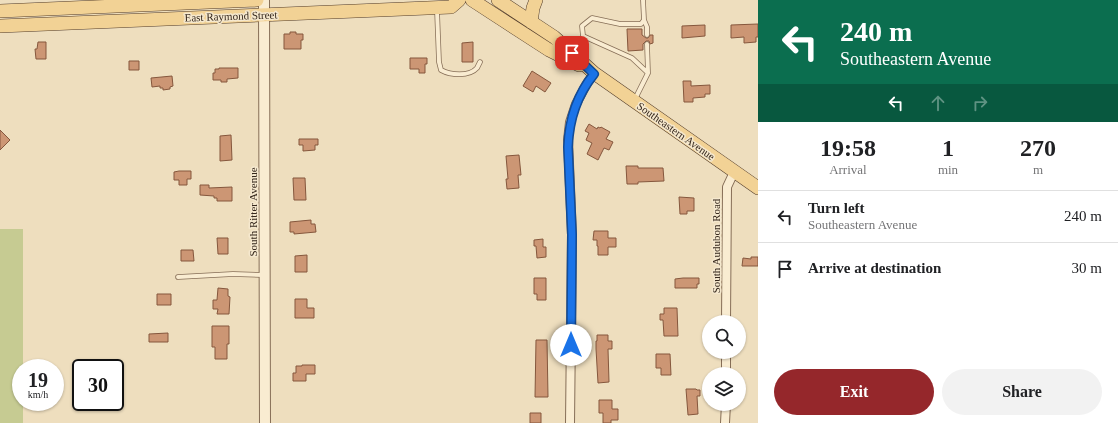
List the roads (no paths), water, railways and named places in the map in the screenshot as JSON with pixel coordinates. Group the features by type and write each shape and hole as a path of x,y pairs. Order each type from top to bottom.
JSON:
{"main road":[{"name":"East Raymond Street","path":"0,10 257,0"},
{"name":"East Raymond Street","path":"0,26 437,8 451,7 459,0"},
{"name":"Southeastern Avenue","path":"472,0 549,50 594,74 758,188"},
{"name":"Southeastern Avenue","path":"498,0 554,37 594,74"},
{"path":"531,22 536,0"}],"street":[{"name":"South Ritter Avenue","path":"264,0 265,423"},
{"path":"570,423 572,235 568,140 570,122 576,104 586,85 594,74"},
{"name":"South Audubon Road","path":"726,315 727,188 734,172"},
{"path":"726,411 726,423"}],"lane":[{"path":"643,0 644,20 647,27 647,35"},
{"path":"437,8 438,62 441,70 448,74 470,73 477,68 480,62"},
{"path":"644,20 641,24 620,24 592,18 582,26 584,36 632,58 648,73"},
{"path":"634,101 648,73 647,44"},
{"path":"178,277 233,274 265,275"}]}
